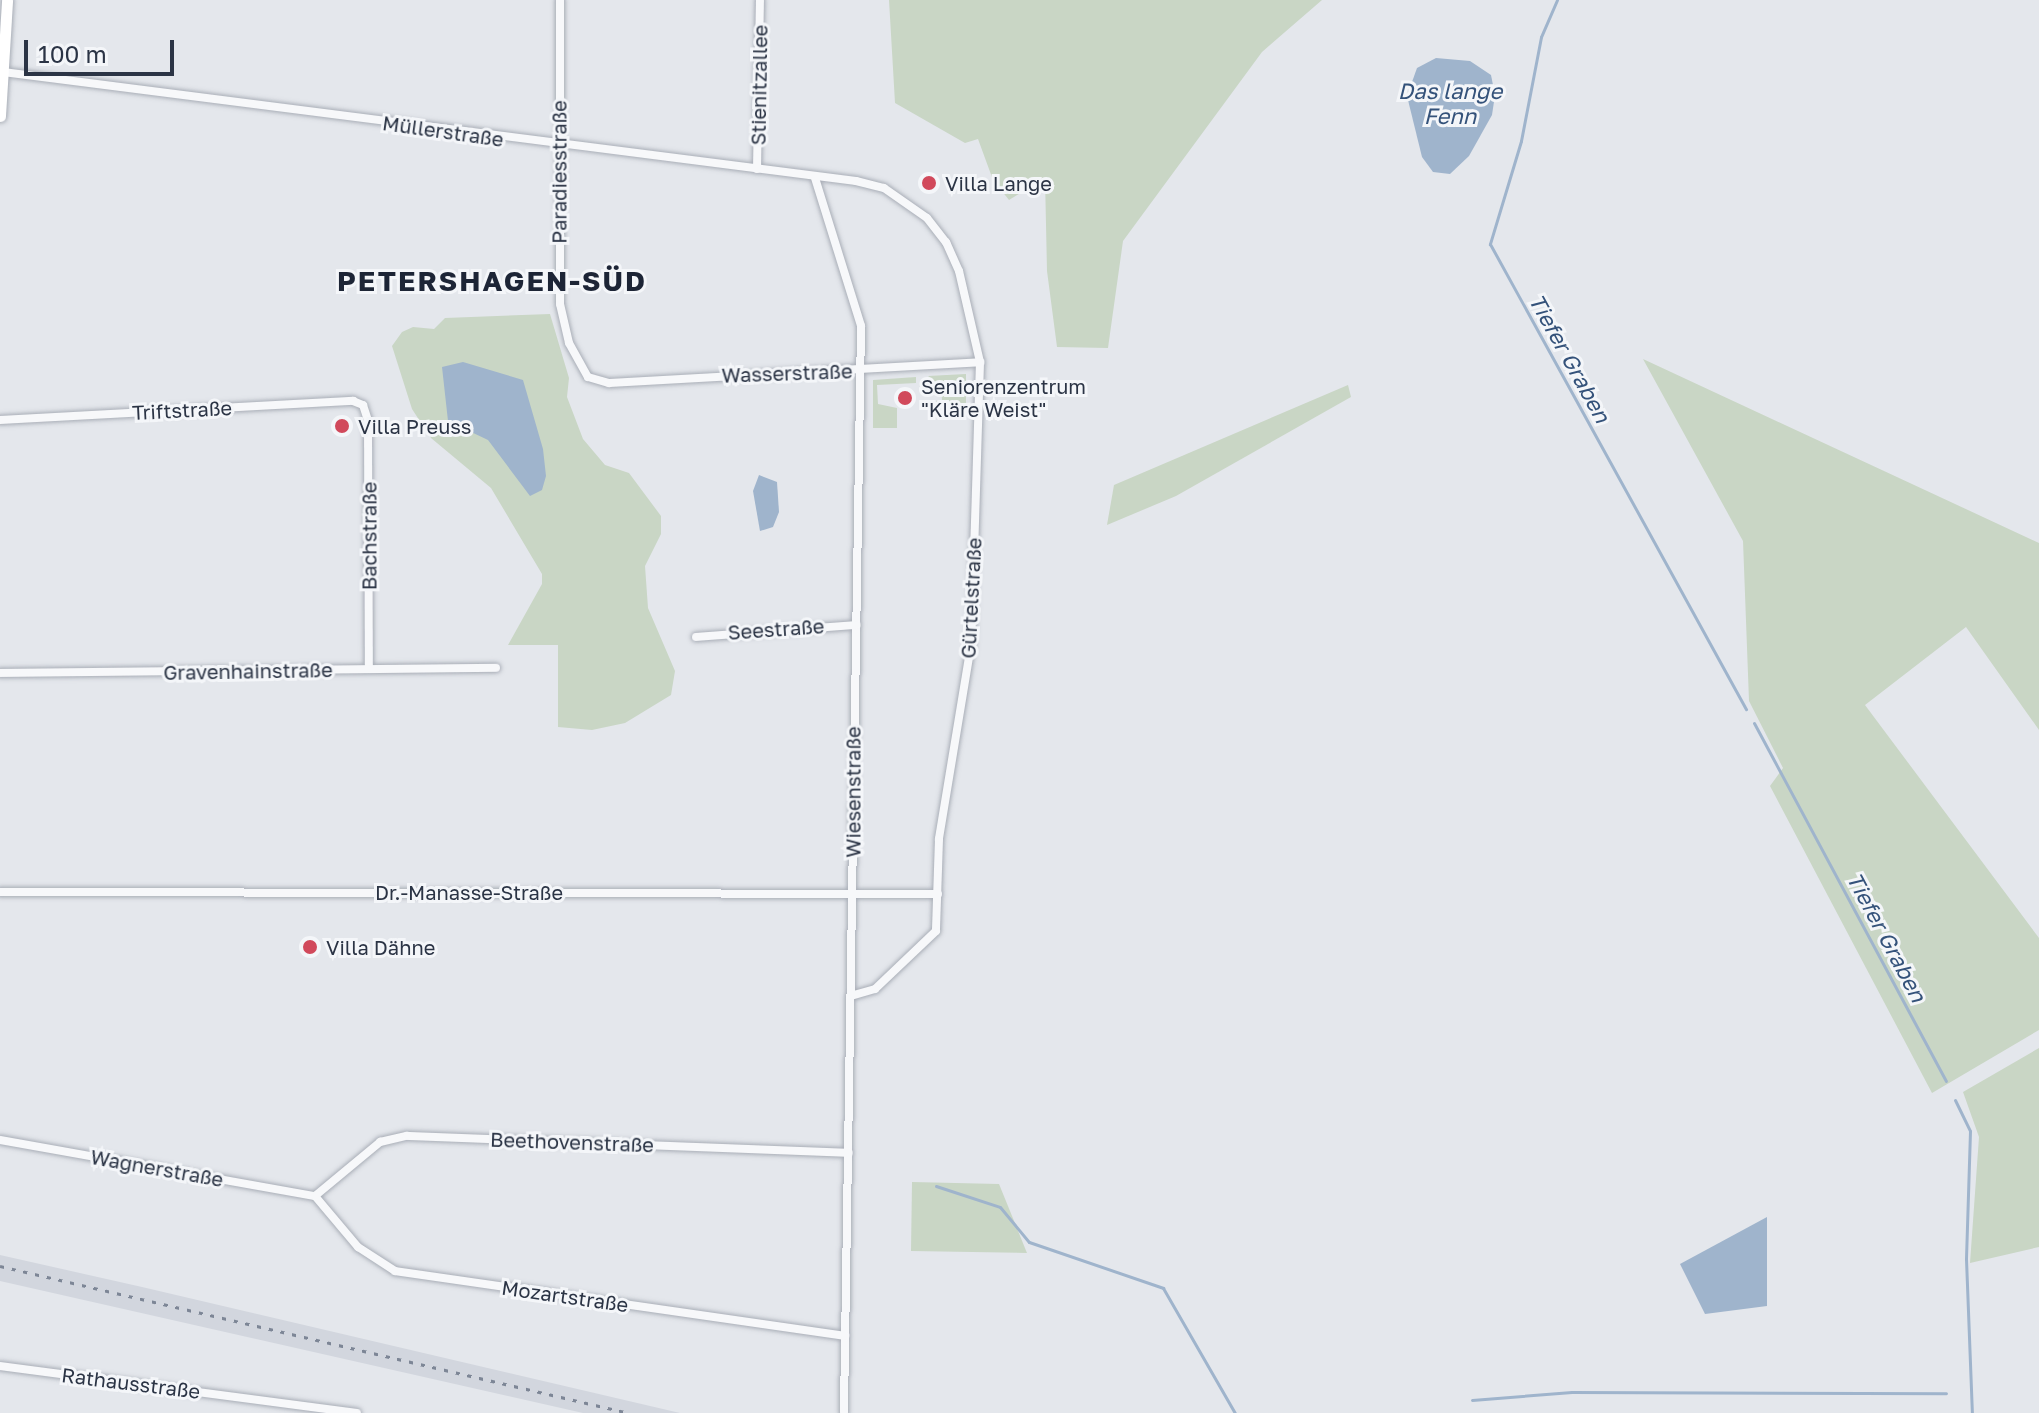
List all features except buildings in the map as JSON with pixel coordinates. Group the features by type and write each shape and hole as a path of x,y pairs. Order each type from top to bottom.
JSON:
{"street":[{"path":"0,116 7,0"},
{"name":"Paradiesstraße","path":"560,0 557,147 560,304 569,343 582,371 595,381"},
{"name":"Stienitzallee","path":"757,169 760,0"},
{"name":"Müllerstraße","path":"3,72 884,188"},
{"name":"Wiesenstraße","path":"815,178 857,305 860,371 844,1413"},
{"name":"Gürtelstraße","path":"851,996 875,989 936,931 939,839 971,645 980,362 971,309 946,242 905,199 884,188"},
{"name":"Wasserstraße","path":"595,381 860,371 980,362"},
{"name":"Triftstraße","path":"0,420 353,401 363,405"},
{"name":"Bachstraße","path":"363,405 368,420 369,669"},
{"name":"Seestraße","path":"696,637 857,625"},
{"name":"Gravenhainstraße","path":"0,673 496,668"},
{"name":"Dr.-Manasse-Straße","path":"0,892 938,894"},
{"name":"Beethovenstraße","path":"315,1196 380,1142 407,1136 849,1153"},
{"name":"Wagnerstraße","path":"0,1140 315,1196"},
{"name":"Mozartstraße","path":"315,1196 358,1247 395,1271 845,1336"},
{"name":"Rathausstraße","path":"0,1366 357,1413"}],"shaded area":[{"path":"0,1255 680,1413 583,1413 0,1281"}],"green space":[{"path":"889,0 1322,0 1262,52 1123,241 1108,348 1057,347 1047,271 1045,178 1009,200 993,180 978,139 965,143 895,103"},
{"path":"550,314 569,378 567,397 583,439 605,465 629,473 661,516 661,534 645,566 648,608 675,671 671,695 625,723 592,730 558,727 558,645 508,645 542,584 542,574 491,488 431,438 412,409 392,346 402,332 413,327 434,329 445,318"},
{"path":"1643,359 2039,543 2039,730 1966,627 1865,705 2039,938 2039,1030 1932,1093 1770,786 1783,768 1749,701 1743,541"},
{"path":"966,374 966,408 936,406 936,401 942,400 941,386 928,376"},
{"path":"916,377 916,383 877,385 878,404 897,408 897,428 873,428 873,380"},
{"path":"1348,385 1351,397 1176,496 1107,525 1114,485"},
{"path":"2039,1048 2039,1247 1970,1263 1979,1137 1963,1092"},
{"path":"912,1182 999,1184 1027,1253 911,1251"}],"water":[{"name":"Das lange Fenn","path":"1436,58 1470,61 1491,75 1495,95 1492,115 1469,156 1450,174 1433,172 1422,157 1407,96 1417,68"},
{"path":"463,362 523,380 543,449 546,476 542,490 530,496 488,440 448,421 442,367"},
{"path":"759,475 777,482 779,512 773,527 760,531 753,491"},
{"path":"1767,1217 1767,1306 1705,1314 1680,1264"}],"waterway":[{"name":"Tiefer Graben","path":"1557,0 1541,37 1521,141 1490,244 1746,709"},
{"name":"Tiefer Graben","path":"1754,723 1946,1081"},
{"name":"Tiefer Graben","path":"1955,1100 1970,1131 1966,1259 1972,1413"},
{"path":"936,1186 1000,1207 1029,1242 1163,1288 1235,1413"},
{"path":"1472,1400 1572,1392 1946,1393"}],"railway":[{"path":"0,1266 629,1413"}],"place":[{"name":"Villa Lange","path":"929,183"},
{"name":"Seniorenzentrum \"Kläre Weist\"","path":"905,398"},
{"name":"Villa Preuss","path":"342,426"},
{"name":"Villa Dähne","path":"310,947"}],"district":[{"name":"PETERSHAGEN-SÜD","path":"492,281"}]}
